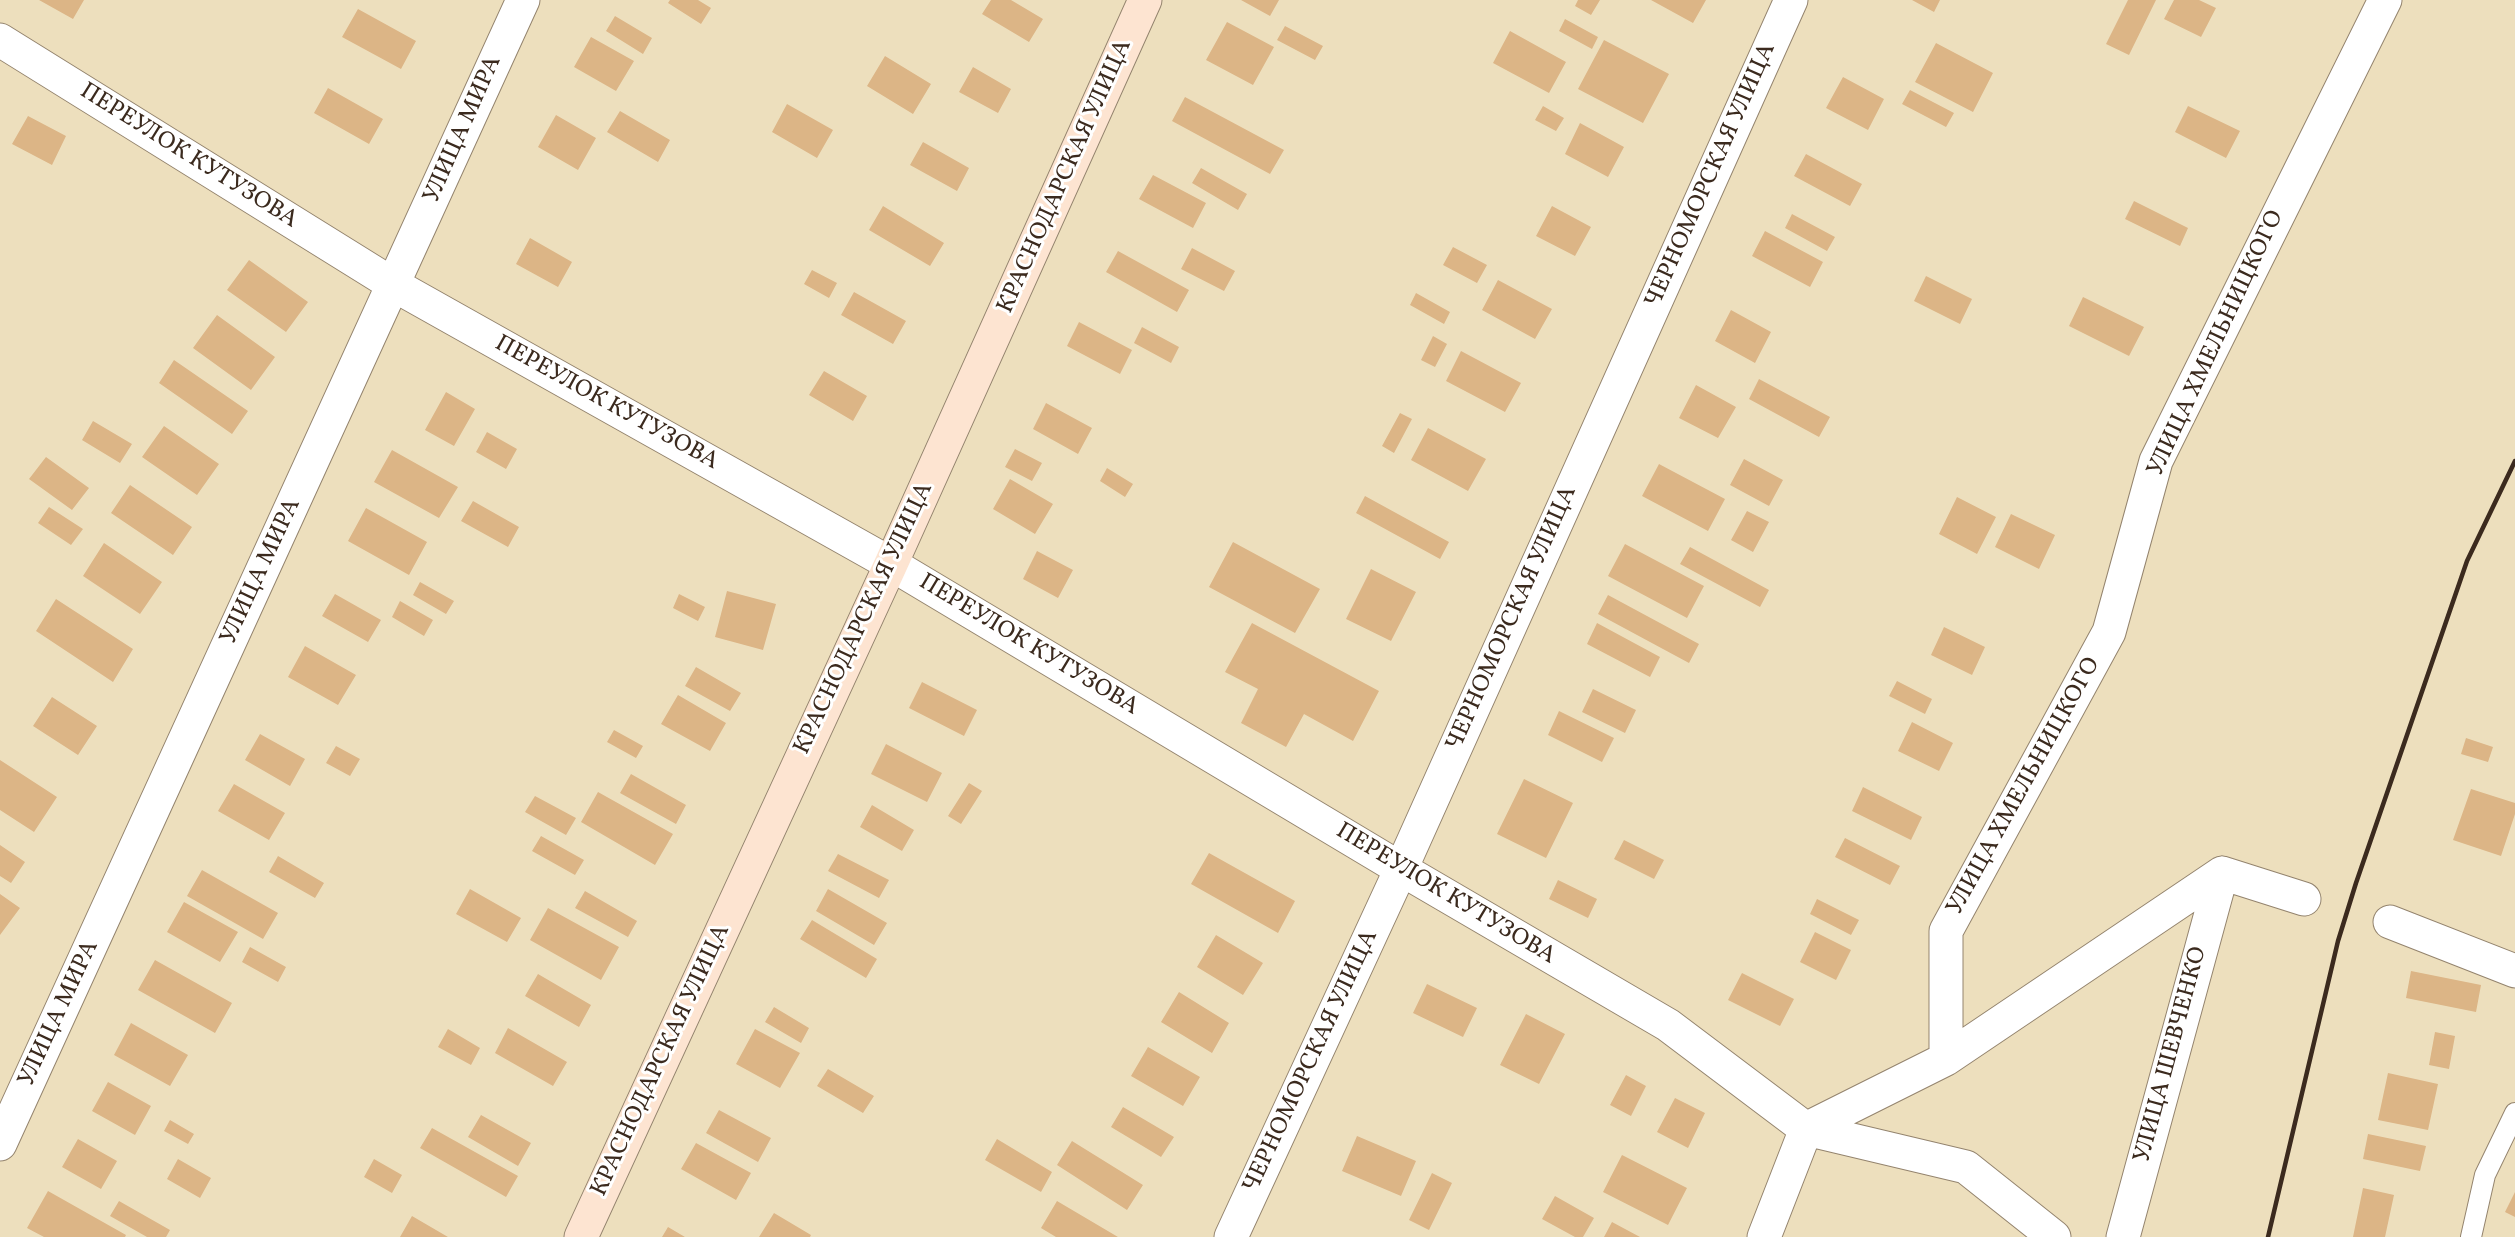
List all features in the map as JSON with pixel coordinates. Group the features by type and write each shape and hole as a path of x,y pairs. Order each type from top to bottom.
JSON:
{"street":[{"name":"УЛИЦА МИРА","path":"0,1143 523,0"},
{"name":"КРАСНОДАРСКАЯ УЛИЦА","path":"581,1237 891,564 1145,0"},
{"name":"ЧЕРНОМОРСКАЯ УЛИЦА","path":"1231,1237 1401,869 1791,0"},
{"name":"УЛИЦА ХМЕЛЬНИЦКОГО","path":"1946,1059 1946,931 2109,632 2156,461 2385,0"},
{"name":"ПЕРЕУЛОК КУТУЗОВА","path":"0,40 394,285 891,564 1401,869 1668,1025 1806,1129 1966,1167 2054,1237"},
{"path":"1764,1237 1806,1129 1946,1059 2222,873 2304,899"},
{"name":"УЛИЦА ШЕВЧЕНКО","path":"2123,1237 2222,873"},
{"path":"2390,922 2515,970"}],"lane":[{"path":"2471,1237 2485,1175 2515,1113"}],"building":[{"path":"39,0 84,0 73,19"},
{"path":"670,0 698,0 711,8 701,24 668,3"},
{"path":"991,0 1011,0 1043,19 1029,42 982,14"},
{"path":"1241,0 1279,0 1270,16"},
{"path":"1578,0 1600,0 1591,15 1575,6"},
{"path":"1651,0 1706,0 1693,23"},
{"path":"1912,0 1940,0 1934,12"},
{"path":"2128,0 2156,0 2129,55 2106,44"},
{"path":"2174,0 2199,0 2216,8 2201,37 2164,19"},
{"path":"358,9 416,41 401,69 342,37"},
{"path":"615,16 652,38 643,54 606,31"},
{"path":"1565,19 1598,37 1592,49 1559,31"},
{"path":"1227,22 1274,47 1253,85 1206,60"},
{"path":"1285,26 1323,46 1315,60 1277,40"},
{"path":"1510,31 1566,62 1549,93 1493,63"},
{"path":"591,37 634,61 616,91 574,67"},
{"path":"1604,40 1669,74 1643,123 1578,89"},
{"path":"1936,43 1993,73 1973,112 1915,82"},
{"path":"885,56 931,84 913,114 867,86"},
{"path":"973,67 1011,89 998,113 959,92"},
{"path":"1843,77 1884,99 1868,130 1826,108"},
{"path":"328,88 383,119 369,144 314,113"},
{"path":"1910,90 1954,113 1946,127 1902,104"},
{"path":"1185,97 1284,150 1270,174 1172,121"},
{"path":"787,104 833,130 817,158 772,132"},
{"path":"1543,106 1564,118 1556,131 1535,120"},
{"path":"2188,106 2240,131 2226,158 2175,132"},
{"path":"620,111 670,140 658,162 607,132"},
{"path":"556,115 596,138 578,170 538,147"},
{"path":"28,116 66,136 52,165 12,144"},
{"path":"1580,123 1624,147 1608,177 1565,154"},
{"path":"923,142 969,168 957,191 910,165"},
{"path":"1806,154 1862,184 1850,206 1794,176"},
{"path":"1201,168 1247,194 1238,210 1192,183"},
{"path":"1153,175 1206,203 1193,228 1139,199"},
{"path":"2134,201 2188,228 2180,246 2125,219"},
{"path":"883,206 944,243 930,266 869,230"},
{"path":"1552,206 1591,227 1575,256 1536,236"},
{"path":"1792,214 1835,237 1827,251 1785,228"},
{"path":"1765,231 1823,262 1810,287 1752,256"},
{"path":"530,238 572,262 558,287 516,264"},
{"path":"1453,247 1487,265 1477,283 1443,265"},
{"path":"1192,248 1235,271 1224,291 1181,269"},
{"path":"1118,251 1189,290 1177,312 1106,272"},
{"path":"249,260 308,302 286,332 227,290"},
{"path":"812,270 837,283 829,298 804,284"},
{"path":"1926,276 1972,299 1960,324 1914,301"},
{"path":"1498,280 1552,309 1535,339 1482,310"},
{"path":"854,292 906,321 893,344 841,315"},
{"path":"1416,293 1450,312 1444,324 1410,305"},
{"path":"2083,297 2144,327 2129,356 2069,326"},
{"path":"1731,310 1771,332 1755,363 1715,341"},
{"path":"217,315 275,357 251,390 193,348"},
{"path":"1079,322 1132,350 1120,374 1067,346"},
{"path":"1142,327 1179,347 1171,363 1134,343"},
{"path":"1433,336 1447,344 1435,367 1421,360"},
{"path":"1461,351 1521,383 1505,412 1446,381"},
{"path":"174,360 248,411 232,434 159,383"},
{"path":"824,371 867,396 853,421 809,395"},
{"path":"1759,379 1830,417 1819,437 1749,399"},
{"path":"1696,385 1736,407 1718,438 1679,418"},
{"path":"446,392 475,409 454,446 425,430"},
{"path":"1046,403 1092,428 1078,454 1033,429"},
{"path":"1400,413 1412,419 1394,453 1382,446"},
{"path":"93,421 132,444 120,463 82,440"},
{"path":"164,426 219,464 197,495 142,457"},
{"path":"1428,428 1486,459 1468,491 1411,460"},
{"path":"487,432 517,449 506,469 476,452"},
{"path":"1015,449 1042,463 1032,481 1005,467"},
{"path":"392,450 458,487 439,518 374,482"},
{"path":"46,457 89,488 72,510 29,479"},
{"path":"1744,459 1783,480 1769,506 1730,485"},
{"path":"1659,464 1725,499 1708,531 1642,496"},
{"path":"1107,468 1133,484 1125,497 1100,481"},
{"path":"1010,479 1053,504 1035,534 993,509"},
{"path":"130,485 192,527 173,555 111,513"},
{"path":"1365,496 1449,542 1440,559 1356,513"},
{"path":"1957,497 1996,517 1977,554 1939,534"},
{"path":"473,501 519,527 508,547 461,521"},
{"path":"49,507 83,529 71,545 38,523"},
{"path":"366,508 427,542 409,575 348,541"},
{"path":"1747,511 1769,522 1753,552 1731,540"},
{"path":"2011,514 2055,535 2039,569 1995,547"},
{"path":"1233,542 1320,589 1295,633 1209,587"},
{"path":"104,543 162,582 140,614 83,576"},
{"path":"1625,544 1704,586 1687,618 1608,576"},
{"path":"1690,547 1769,590 1760,607 1680,564"},
{"path":"1037,551 1073,570 1058,598 1023,579"},
{"path":"1371,569 1416,592 1391,641 1346,619"},
{"path":"420,582 454,601 446,614 413,595"},
{"path":"727,591 776,604 763,650 715,637"},
{"path":"335,594 381,620 368,642 322,616"},
{"path":"679,594 705,607 698,621 673,608"},
{"path":"1608,595 1699,644 1689,663 1598,614"},
{"path":"56,599 133,649 113,682 36,631"},
{"path":"400,601 433,620 424,636 392,617"},
{"path":"1252,623 1379,691 1353,741 1304,714 1286,747 1241,723 1258,689 1225,672"},
{"path":"1597,623 1660,657 1650,677 1587,644"},
{"path":"1944,627 1985,647 1972,675 1931,655"},
{"path":"305,646 356,675 338,705 288,677"},
{"path":"696,667 741,693 730,711 685,686"},
{"path":"1897,681 1932,699 1925,714 1889,696"},
{"path":"922,682 977,710 964,736 909,708"},
{"path":"1593,689 1636,710 1625,733 1582,712"},
{"path":"678,695 726,723 710,751 661,724"},
{"path":"52,697 97,726 78,755 33,726"},
{"path":"1559,711 1614,738 1602,762 1548,735"},
{"path":"1912,722 1953,743 1939,771 1898,751"},
{"path":"614,730 643,746 636,758 607,742"},
{"path":"260,734 305,759 290,786 245,760"},
{"path":"2466,738 2493,747 2488,762 2461,754"},
{"path":"886,744 942,773 927,802 871,774"},
{"path":"336,746 360,759 350,776 326,763"},
{"path":"0,760 57,797 34,832 0,810"},
{"path":"631,774 686,805 676,824 620,793"},
{"path":"1524,779 1573,803 1546,858 1497,834"},
{"path":"969,783 982,791 961,824 948,816"},
{"path":"234,784 285,813 269,840 218,811"},
{"path":"1863,787 1922,817 1911,840 1852,811"},
{"path":"2471,789 2515,803 2515,814 2501,856 2453,840"},
{"path":"598,792 673,834 655,865 581,822"},
{"path":"535,796 576,818 566,835 525,812"},
{"path":"872,805 914,830 902,851 860,827"},
{"path":"541,836 584,860 575,875 532,851"},
{"path":"1845,838 1900,866 1890,885 1835,857"},
{"path":"1624,840 1664,860 1654,879 1614,859"},
{"path":"0,845 25,862 11,883 0,876"},
{"path":"1209,853 1295,901 1278,933 1191,884"},
{"path":"838,854 889,880 879,898 828,871"},
{"path":"278,856 324,883 315,898 269,872"},
{"path":"202,870 278,913 263,939 187,896"},
{"path":"1558,880 1597,899 1588,918 1549,899"},
{"path":"470,889 521,918 507,942 456,914"},
{"path":"828,889 887,923 874,945 816,911"},
{"path":"585,891 637,921 628,937 575,908"},
{"path":"0,894 20,908 0,935"},
{"path":"1817,899 1859,920 1851,935 1810,914"},
{"path":"184,902 238,932 220,962 167,932"},
{"path":"548,908 619,947 601,980 530,940"},
{"path":"812,920 877,959 866,978 800,939"},
{"path":"1815,932 1851,950 1836,980 1800,962"},
{"path":"1216,935 1263,963 1243,995 1197,967"},
{"path":"250,947 286,967 278,982 242,962"},
{"path":"155,960 232,1003 215,1033 138,990"},
{"path":"2411,971 2481,985 2476,1012 2406,998"},
{"path":"1742,973 1794,999 1780,1026 1728,1000"},
{"path":"538,974 591,1005 579,1027 525,996"},
{"path":"1427,984 1477,1008 1463,1037 1413,1013"},
{"path":"1179,992 1229,1023 1212,1053 1161,1022"},
{"path":"774,1007 809,1028 801,1043 765,1022"},
{"path":"1526,1014 1565,1034 1539,1084 1500,1065"},
{"path":"131,1023 188,1055 170,1086 114,1055"},
{"path":"508,1028 567,1062 553,1086 495,1053"},
{"path":"448,1029 480,1048 471,1065 438,1047"},
{"path":"755,1029 800,1053 780,1088 736,1064"},
{"path":"2435,1032 2455,1036 2449,1069 2429,1065"},
{"path":"1148,1047 1200,1077 1183,1106 1131,1076"},
{"path":"828,1069 874,1096 863,1113 817,1086"},
{"path":"2388,1073 2438,1084 2428,1130 2378,1120"},
{"path":"1626,1075 1646,1086 1631,1116 1610,1105"},
{"path":"108,1082 151,1106 135,1135 92,1111"},
{"path":"1675,1098 1705,1113 1688,1148 1657,1132"},
{"path":"1123,1107 1174,1137 1161,1157 1111,1127"},
{"path":"719,1110 771,1138 758,1162 706,1133"},
{"path":"481,1115 531,1143 518,1166 468,1137"},
{"path":"170,1120 194,1134 188,1144 164,1131"},
{"path":"432,1128 518,1176 506,1197 420,1148"},
{"path":"2368,1134 2426,1146 2420,1171 2363,1159"},
{"path":"1357,1136 1416,1161 1401,1196 1342,1171"},
{"path":"78,1139 117,1161 101,1189 62,1167"},
{"path":"997,1139 1052,1172 1041,1192 985,1160"},
{"path":"1072,1141 1143,1185 1127,1210 1057,1165"},
{"path":"696,1143 751,1173 736,1200 681,1169"},
{"path":"1622,1155 1687,1188 1668,1225 1603,1192"},
{"path":"178,1159 211,1178 200,1198 167,1179"},
{"path":"374,1159 402,1175 392,1193 364,1177"},
{"path":"1432,1173 1452,1183 1429,1230 1409,1220"},
{"path":"2363,1188 2394,1195 2385,1237 2353,1237"},
{"path":"48,1191 126,1235 125,1237 44,1237 27,1228"},
{"path":"2515,1192 2515,1217 2505,1212"},
{"path":"1555,1196 1594,1218 1583,1237 1575,1237 1542,1219"},
{"path":"119,1201 170,1230 166,1237 147,1237 110,1216"},
{"path":"1057,1201 1118,1237 1056,1237 1041,1228"},
{"path":"774,1213 811,1235 810,1237 759,1237"},
{"path":"412,1216 448,1237 400,1237"},
{"path":"1612,1222 1640,1237 1604,1237"},
{"path":"668,1227 685,1237 662,1237"}],"railway":[{"path":"2268,1237 2338,941 2356,883 2467,561 2515,461"}]}
